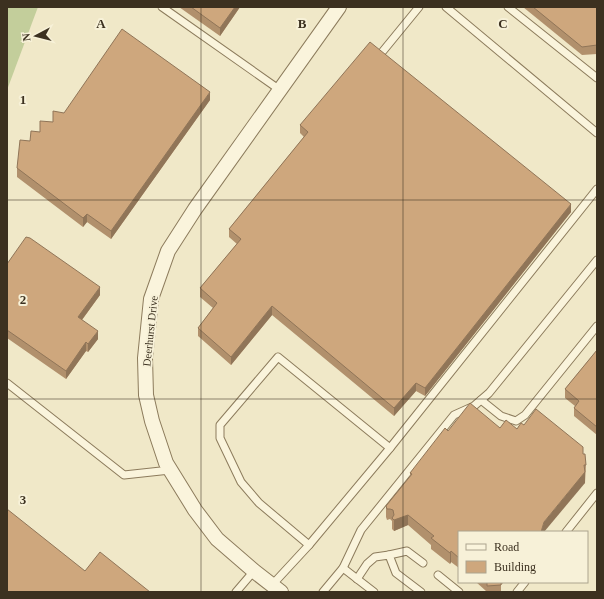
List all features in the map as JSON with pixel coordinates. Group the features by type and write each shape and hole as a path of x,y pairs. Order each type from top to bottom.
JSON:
{"street":[{"name":"Deerhurst Drive","path":"277,589 217,539 195,510 166,463 152,421 146,394 145,358 151,299 168,251 195,209 339,7"}],"lane":[{"path":"162,7 280,90"},
{"path":"383,51 419,7"},
{"path":"446,7 597,133"},
{"path":"508,7 597,78"},
{"path":"277,589 309,545 390,448 597,189"},
{"path":"323,592 343,568 361,530 454,415 474,406 489,393 597,260"},
{"path":"481,400 501,416 516,421 525,415 597,326"},
{"path":"309,545 259,503 241,482 220,438 220,425 278,357 390,448"},
{"path":"7,383 124,475 170,470"},
{"path":"567,531 597,493"},
{"path":"357,579 367,564 375,557 407,551 422,562"},
{"path":"389,555 396,573 421,592"},
{"path":"343,568 374,592"},
{"path":"236,592 254,571"},
{"path":"438,575 458,592"},
{"path":"517,592 524,583"}],"green space":[{"path":"7,7 38,7 7,90"}],"building":[{"path":"191,7 235,7 220,28"},
{"path":"533,7 597,7 597,45 582,47"},
{"path":"122,29 210,92 111,231 87,214 83,218 17,168 20,140 30,141 31,131 40,132 40,121 53,122 53,111 64,113"},
{"path":"370,42 571,204 425,388 416,383 394,408 272,306 231,357 198,328 217,303 200,288 241,239 229,229 308,132 300,125"},
{"path":"26,237 30,238 100,287 78,317 98,331 88,344 86,342 66,371 7,330 7,264"},
{"path":"597,350 597,427 574,408 579,401 565,389"},
{"path":"470,403 500,428 506,420 517,429 521,423 524,425 536,409 583,447 586,465 584,465 585,472 544,522 541,531 458,531 458,557 451,551 450,553 431,538 434,536 408,515 394,520 392,518 394,515 393,510 387,509 386,506 412,474 410,473 445,428 448,431"},
{"path":"7,509 85,571 100,552 150,592 7,592"},
{"path":"487,583 501,583 501,585 487,586"}]}
